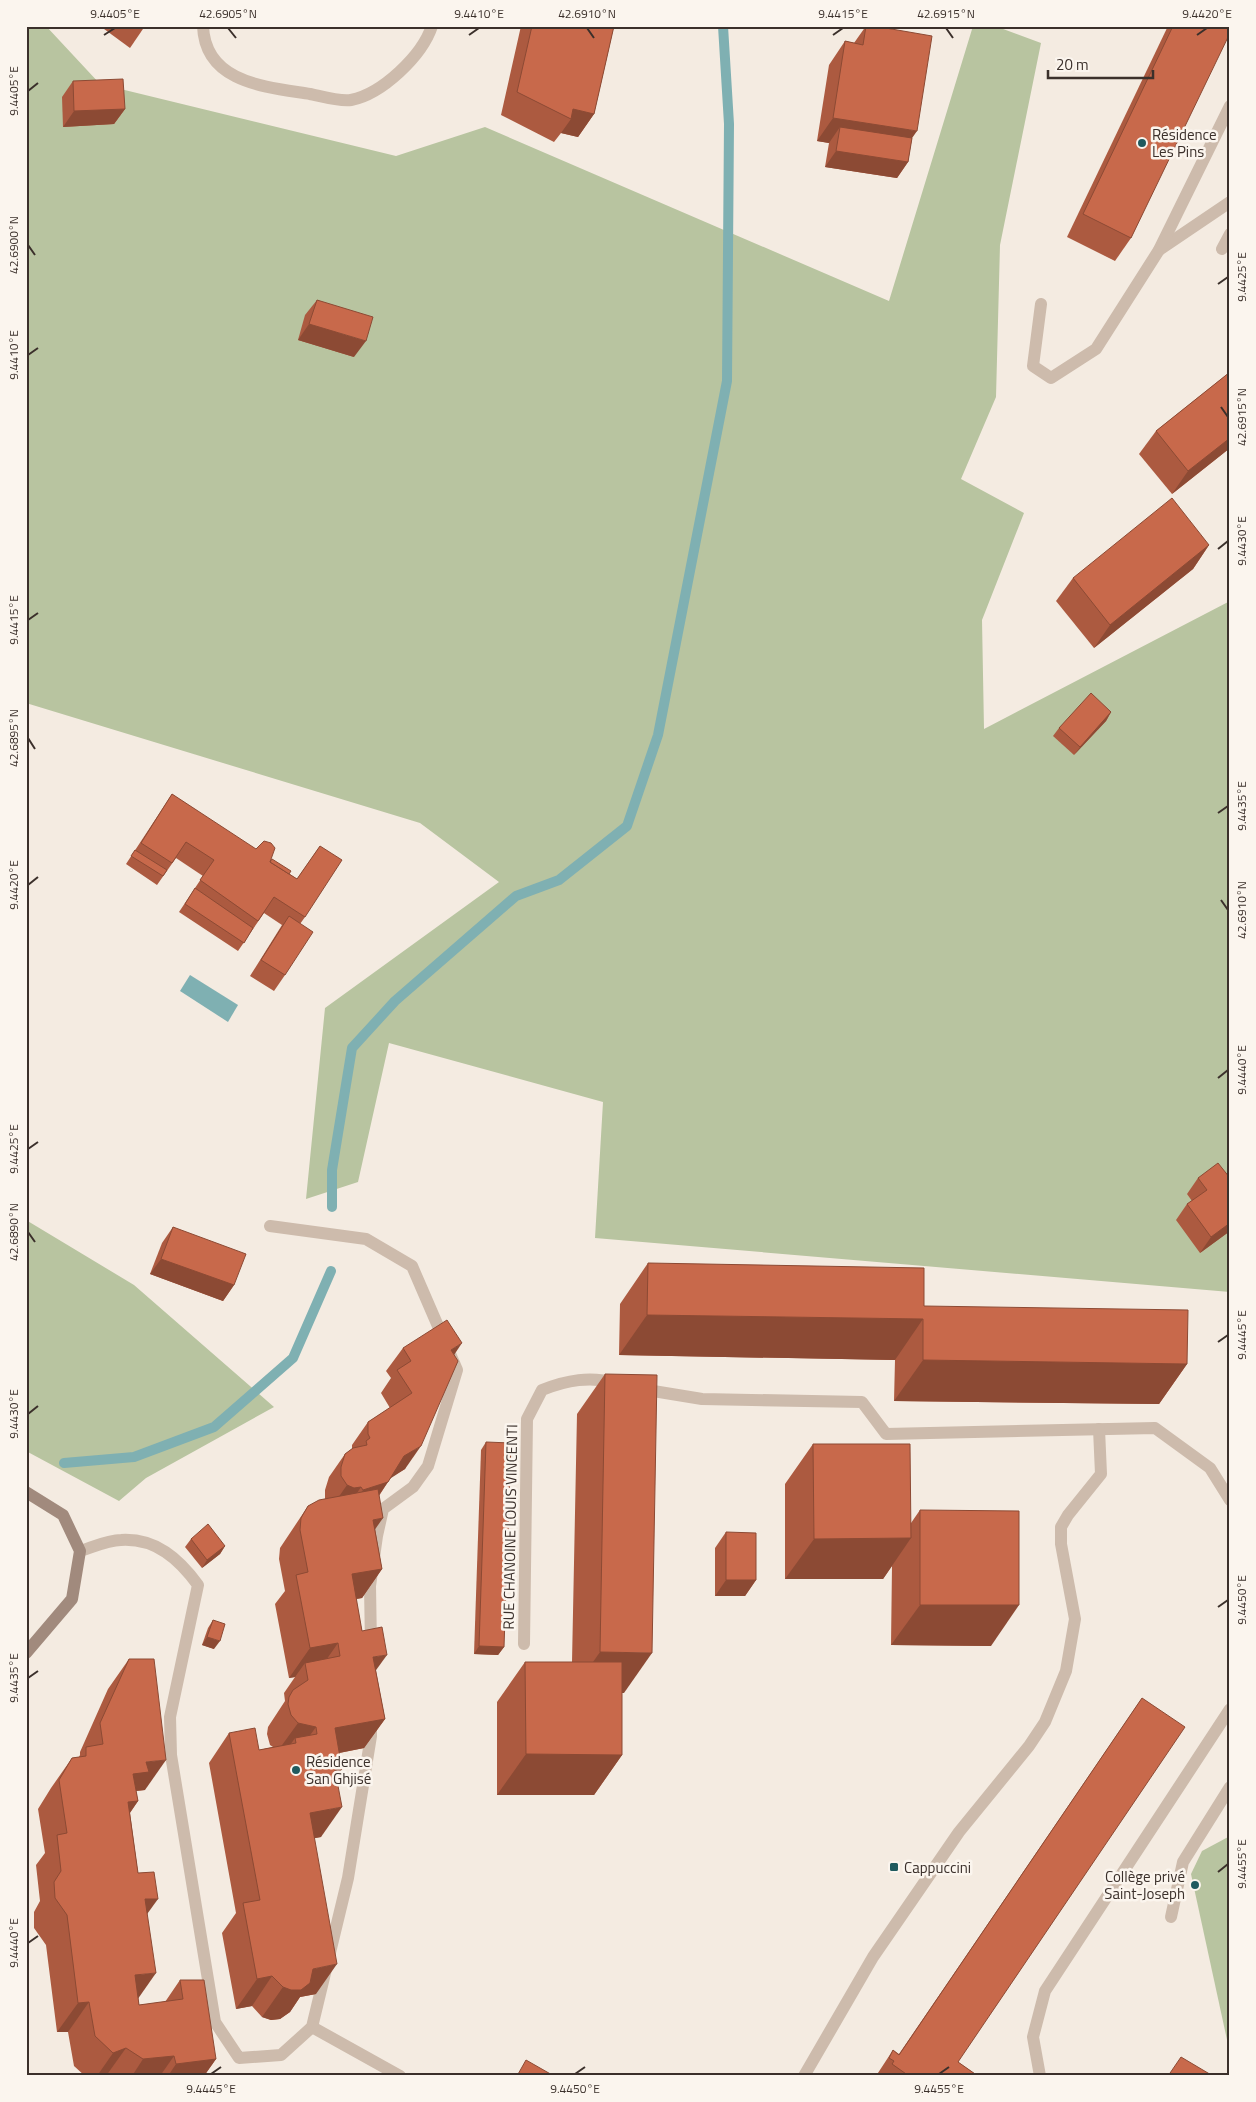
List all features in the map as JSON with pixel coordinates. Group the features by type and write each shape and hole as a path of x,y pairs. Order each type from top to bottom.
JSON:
{"main road":[{"path":"26,1492 63,1515 80,1551 72,1599 26,1653"}],"street":[{"path":"203,26 203,38 216,63 236,78 268,87 349,101 374,92 396,76 428,37 432,26"},
{"path":"1041,304 1034,366 1051,378 1096,349 1159,250 1230,106"},
{"path":"1159,250 1230,202"},
{"path":"1222,249 1230,234"},
{"path":"270,1226 366,1238 412,1266 456,1370 428,1466 413,1487 383,1510 377,1536 370,1586 371,1657"},
{"name":"RUE CHANOINE LOUIS VINCENTI","path":"524,1644 527,1418 542,1390 567,1380 606,1380 657,1393 702,1399 862,1402 886,1434 1155,1428 1210,1468 1230,1500"},
{"path":"804,2076 873,1957 959,1832 1029,1746 1045,1722 1057,1697 1066,1671 1075,1618 1061,1544 1061,1528 1068,1516 1101,1474 1099,1429"},
{"path":"80,1551 120,1540 136,1540 168,1552 185,1567 198,1585 170,1717 171,1755 215,2022 239,2058 281,2055 312,2027 348,1878 371,1736 371,1716"},
{"path":"1040,2076 1033,2036 1045,1992 1230,1709"},
{"path":"1171,1917 1184,1862 1230,1787"},
{"path":"312,2027 400,2076"}],"green space":[{"path":"26,26 46,26 100,84 396,156 485,127 889,301 973,26 995,26 1041,43 1000,245 996,397 961,479 1024,513 982,620 984,729 1230,601 1230,1292 595,1238 603,1102 389,1043 358,1182 306,1199 325,1008 499,882 420,823 26,703"},
{"path":"26,1220 134,1285 274,1407 146,1478 119,1501 26,1451"},
{"path":"1230,1836 1229,2049 1191,1874 1202,1851"}],"water":[{"path":"190,975 238,1005 228,1022 180,991"}],"building":[{"path":"532,26 614,26 594,114 573,109 571,119 517,92"},
{"path":"866,26 932,36 917,131 833,118 845,41 863,45"},
{"name":"Résidence Les Pins","path":"1173,26 1230,26 1230,33 1131,238 1083,214"},
{"path":"123,79 125,109 74,111 73,81"},
{"path":"840,127 912,138 908,162 836,151"},
{"path":"317,300 373,317 366,341 309,324"},
{"path":"1230,372 1230,438 1188,471 1156,431"},
{"path":"1172,498 1209,545 1110,625 1073,578"},
{"path":"1091,693 1111,712 1080,747 1059,728"},
{"path":"172,794 256,849 264,841 271,843 275,848 270,862 297,879 320,846 342,860 305,917 274,897 258,921 200,880 214,860 186,842 172,863 141,843"},
{"path":"135,850 167,870 163,876 131,856"},
{"path":"272,859 291,871 289,874 270,862"},
{"path":"195,888 253,928 244,943 185,904"},
{"path":"289,916 313,932 285,975 261,960"},
{"path":"1218,1163 1230,1178 1230,1223 1211,1237 1187,1204 1207,1190 1198,1178"},
{"path":"173,1227 246,1254 234,1285 161,1259"},
{"path":"648,1263 924,1268 924,1306 1188,1310 1187,1364 923,1360 923,1319 647,1315"},
{"path":"447,1320 462,1343 451,1350 458,1361 421,1446 404,1456 388,1482 363,1490 361,1487 354,1488 347,1485 341,1476 341,1467 345,1454 353,1448 367,1445 366,1441 370,1438 368,1422 412,1393 397,1370 411,1361 403,1348"},
{"path":"605,1374 657,1375 652,1653 600,1652"},
{"path":"486,1442 511,1443 504,1647 479,1646"},
{"path":"813,1444 910,1444 911,1538 814,1539"},
{"name":"Résidence San Ghjisé","path":"378,1489 383,1518 373,1520 382,1569 352,1574 362,1631 382,1627 387,1655 373,1657 385,1719 335,1728 342,1769 335,1770 342,1807 310,1813 337,1964 313,1969 310,1983 301,1990 291,1990 283,1987 272,1976 257,1979 243,1903 260,1900 229,1733 255,1728 259,1750 296,1743 295,1738 317,1734 316,1727 298,1723 291,1715 288,1704 289,1697 293,1690 308,1680 305,1663 340,1656 338,1643 310,1648 296,1575 308,1572 300,1530 301,1518 308,1506 319,1500"},
{"path":"920,1510 1019,1511 1019,1605 920,1605"},
{"path":"208,1524 225,1546 207,1560 191,1539"},
{"path":"726,1532 756,1533 756,1580 726,1580"},
{"path":"213,1620 225,1624 220,1641 207,1637"},
{"path":"129,1659 154,1659 166,1760 146,1762 149,1772 133,1774 138,1801 128,1802 138,1873 154,1872 158,1899 145,1899 156,1973 135,1975 139,2005 183,1999 180,1980 204,1980 216,2059 176,2064 174,2056 143,2059 126,2048 113,2053 95,2036 89,2002 78,2003 67,1915 55,1898 54,1882 61,1871 57,1835 67,1833 59,1780 72,1758 86,1756 86,1747 103,1744 100,1723"},
{"path":"525,1662 622,1662 622,1755 526,1754"},
{"path":"1142,1698 1185,1727 958,2062 978,2076 909,2076 892,2064 894,2061 889,2058 893,2050 899,2055"},
{"path":"1181,2057 1213,2076 1168,2076"},
{"path":"526,2060 554,2076 517,2076"}],"waterway":[{"path":"332,1207 332,1170 352,1048 395,1001 516,896 559,880 627,826 658,735 727,381 729,124 723,26"},
{"path":"64,1463 134,1457 214,1427 293,1358 331,1271"}],"place":[{"name":"Résidence Les Pins","path":"1142,143"},
{"name":"Résidence San Ghjisé","path":"296,1770"},
{"name":"Cappuccini","path":"894,1867"},
{"name":"Collège privé Saint-Joseph","path":"1195,1885"}]}
